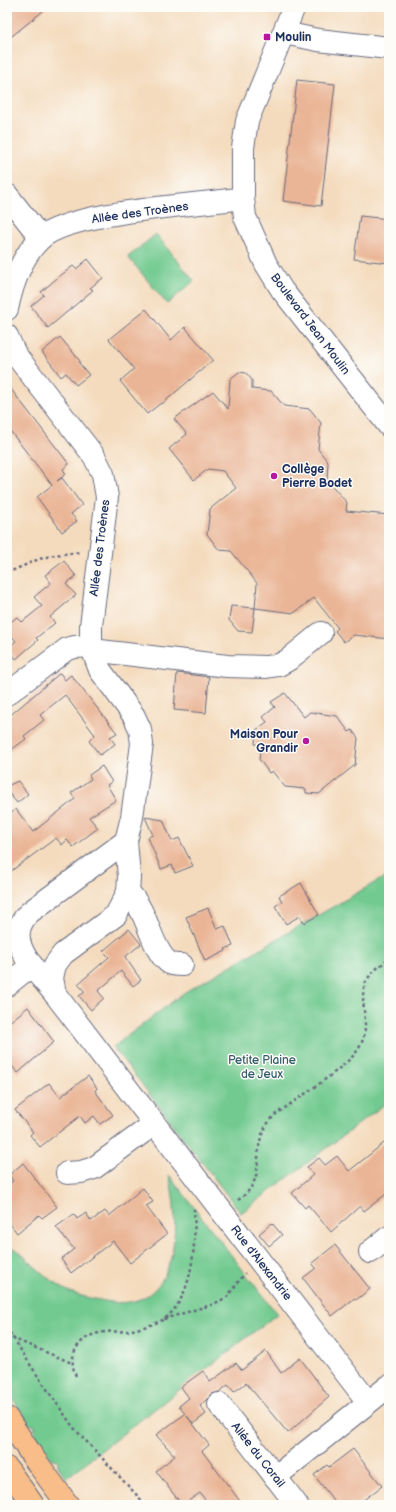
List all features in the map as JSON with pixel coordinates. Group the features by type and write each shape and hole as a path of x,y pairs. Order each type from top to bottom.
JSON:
{"main road":[{"path":"7,1418 68,1505"},
{"path":"7,1468 33,1505"}],"street":[{"name":"Boulevard Jean Moulin","path":"294,7 247,121 243,148 242,198 245,217 253,237 282,290 389,426"},
{"path":"284,33 312,39 389,48"},
{"path":"7,195 41,238 30,250 22,264 8,304"},
{"name":"Allée des Troènes","path":"41,238 53,230 70,224 130,212 242,198"},
{"name":"Allée des Troènes","path":"7,336 15,354 94,456 104,474 107,497 91,626 91,648 100,670 134,716 140,729 141,751 132,817 126,840"},
{"path":"7,694 67,649 76,647 227,666 266,667 279,665 288,660 321,633"},
{"path":"55,994 52,978 55,965 63,954 116,915 128,892 129,878 126,840"},
{"name":"Rue d'Alexandrie","path":"126,840 23,918 19,927 18,938 21,948 32,965 368,1402"},
{"path":"128,892 140,905 161,955 168,962 182,965"},
{"path":"7,985 32,965"},
{"path":"67,1173 81,1172 94,1168 154,1124"},
{"path":"370,1252 389,1237"},
{"path":"275,1477 389,1386"},
{"name":"Allée du Corail","path":"219,1404 296,1505"}],"path":[{"path":"7,573 38,559 54,555 84,551 100,554"},
{"path":"221,1212 242,1197 255,1182 262,1133 268,1123 275,1115 346,1062 359,1049 365,1035 365,983 372,972 389,958"},
{"path":"164,1319 178,1304 192,1268 195,1248 193,1196 201,1185"},
{"path":"76,1376 72,1363 75,1348 86,1338 99,1333 132,1330 214,1304 227,1297 258,1260"},
{"path":"7,1328 12,1338 73,1427 146,1505"},
{"path":"12,1338 72,1363"}],"shaded area":[{"path":"7,1487 18,1505 7,1505"}],"green space":[{"path":"156,234 194,281 167,304 128,257"},
{"name":"Petite Plaine de Jeux","path":"383,878 389,885 389,1101 241,1213 113,1047 185,992"},
{"path":"169,1175 277,1314 66,1478 58,1466 58,1460 52,1459 34,1432 35,1426 29,1424 11,1396 14,1390 7,1378 7,1254 15,1248 38,1270 64,1289 89,1298 105,1301 130,1302 148,1295 161,1281 170,1262 174,1241 175,1218"}],"building":[{"path":"7,7 48,7 7,40"},
{"path":"297,80 335,84 321,206 283,201"},
{"path":"360,216 389,219 389,263 354,259"},
{"path":"88,259 103,278 90,288 93,290 48,328 31,306 44,295 41,292 56,279 73,266 76,269"},
{"path":"146,309 171,340 185,327 213,360 162,404 161,403 147,414 120,381 134,369 109,339"},
{"path":"60,337 80,361 79,363 89,375 76,385 66,373 61,377 42,352"},
{"name":"Collège Pierre Bodet","path":"239,372 246,373 252,380 252,389 271,391 284,406 310,409 321,423 318,449 328,462 327,480 347,503 346,511 389,515 389,639 354,635 344,642 335,631 338,628 314,598 294,613 255,608 257,583 231,551 219,550 207,534 210,509 236,488 223,471 208,469 194,480 169,449 187,434 174,419 213,391 228,409 230,379"},
{"path":"7,384 69,464 63,469 66,474 57,481 62,478 82,505 71,514 77,521 62,532 37,497 52,485 7,427"},
{"path":"64,561 76,576 66,584 76,595 50,617 55,623 36,638 38,640 16,659 8,648 16,641 7,631 7,625 17,617 22,622 42,606 34,597 51,583 45,575"},
{"path":"231,606 255,608 252,632 238,631 229,620"},
{"path":"60,673 65,680 71,675 117,733 110,737 115,744 100,755 89,741 95,735 65,695 40,715 44,720 24,736 26,739 7,753 7,718"},
{"path":"177,673 209,677 206,713 174,710"},
{"name":"Maison Pour Grandir","path":"285,693 304,717 310,712 337,716 349,732 352,730 358,738 355,765 319,794 306,793 306,789 285,787 272,771 269,773 259,759 261,745 255,744 256,730 267,722 263,717 275,707 271,702"},
{"path":"102,766 112,782 107,785 116,800 89,817 98,828 73,847 67,840 62,845 56,838 7,874 7,816 16,809 33,832 75,799 71,793 91,779 89,775"},
{"path":"18,781 28,794 17,803 7,791 7,786"},
{"path":"145,817 163,820 172,841 179,838 193,866 175,873 172,865 161,869 148,837 153,835"},
{"path":"301,883 319,915 304,923 300,916 286,924 275,906 282,902 279,896"},
{"path":"208,908 217,929 225,926 233,946 205,961 186,917"},
{"path":"129,929 141,944 125,957 141,980 133,986 121,971 98,991 104,998 91,1010 79,996 85,992 78,984 109,957 103,951"},
{"path":"28,1007 54,1042 18,1073 7,1060 7,1024"},
{"path":"88,1076 97,1088 95,1091 113,1115 100,1124 94,1116 85,1123 80,1116 40,1147 30,1135 33,1132 15,1110 49,1083 60,1097"},
{"path":"389,1139 389,1192 364,1211 360,1206 331,1232 308,1205 305,1208 292,1193 313,1175 307,1167 319,1158 325,1165 337,1156 349,1171"},
{"path":"23,1163 57,1207 42,1218 39,1215 17,1233 7,1220 7,1186 13,1181 9,1175"},
{"path":"143,1188 153,1202 146,1206 167,1234 130,1263 113,1241 71,1273 61,1259 74,1249 56,1227 74,1214 77,1219 86,1213 91,1221 105,1211 109,1216"},
{"path":"272,1223 282,1235 269,1246 259,1234"},
{"path":"335,1245 370,1289 356,1300 355,1298 332,1316 303,1278 316,1268 312,1263"},
{"path":"266,1351 281,1373 300,1358 329,1397 288,1433 246,1383 234,1392 228,1385 219,1392 212,1394 200,1406 206,1414 193,1424 209,1445 202,1451 243,1505 209,1505 200,1493 182,1505 156,1471 175,1456 156,1435 185,1414 179,1406 189,1398 181,1387 203,1371 210,1382 236,1363 242,1370"},
{"path":"353,1449 382,1486 357,1505 337,1505 314,1475 327,1465 329,1467"}],"place":[{"name":"Moulin","path":"267,37"},
{"name":"Collège Pierre Bodet","path":"274,476"},
{"name":"Maison Pour Grandir","path":"306,741"}]}
